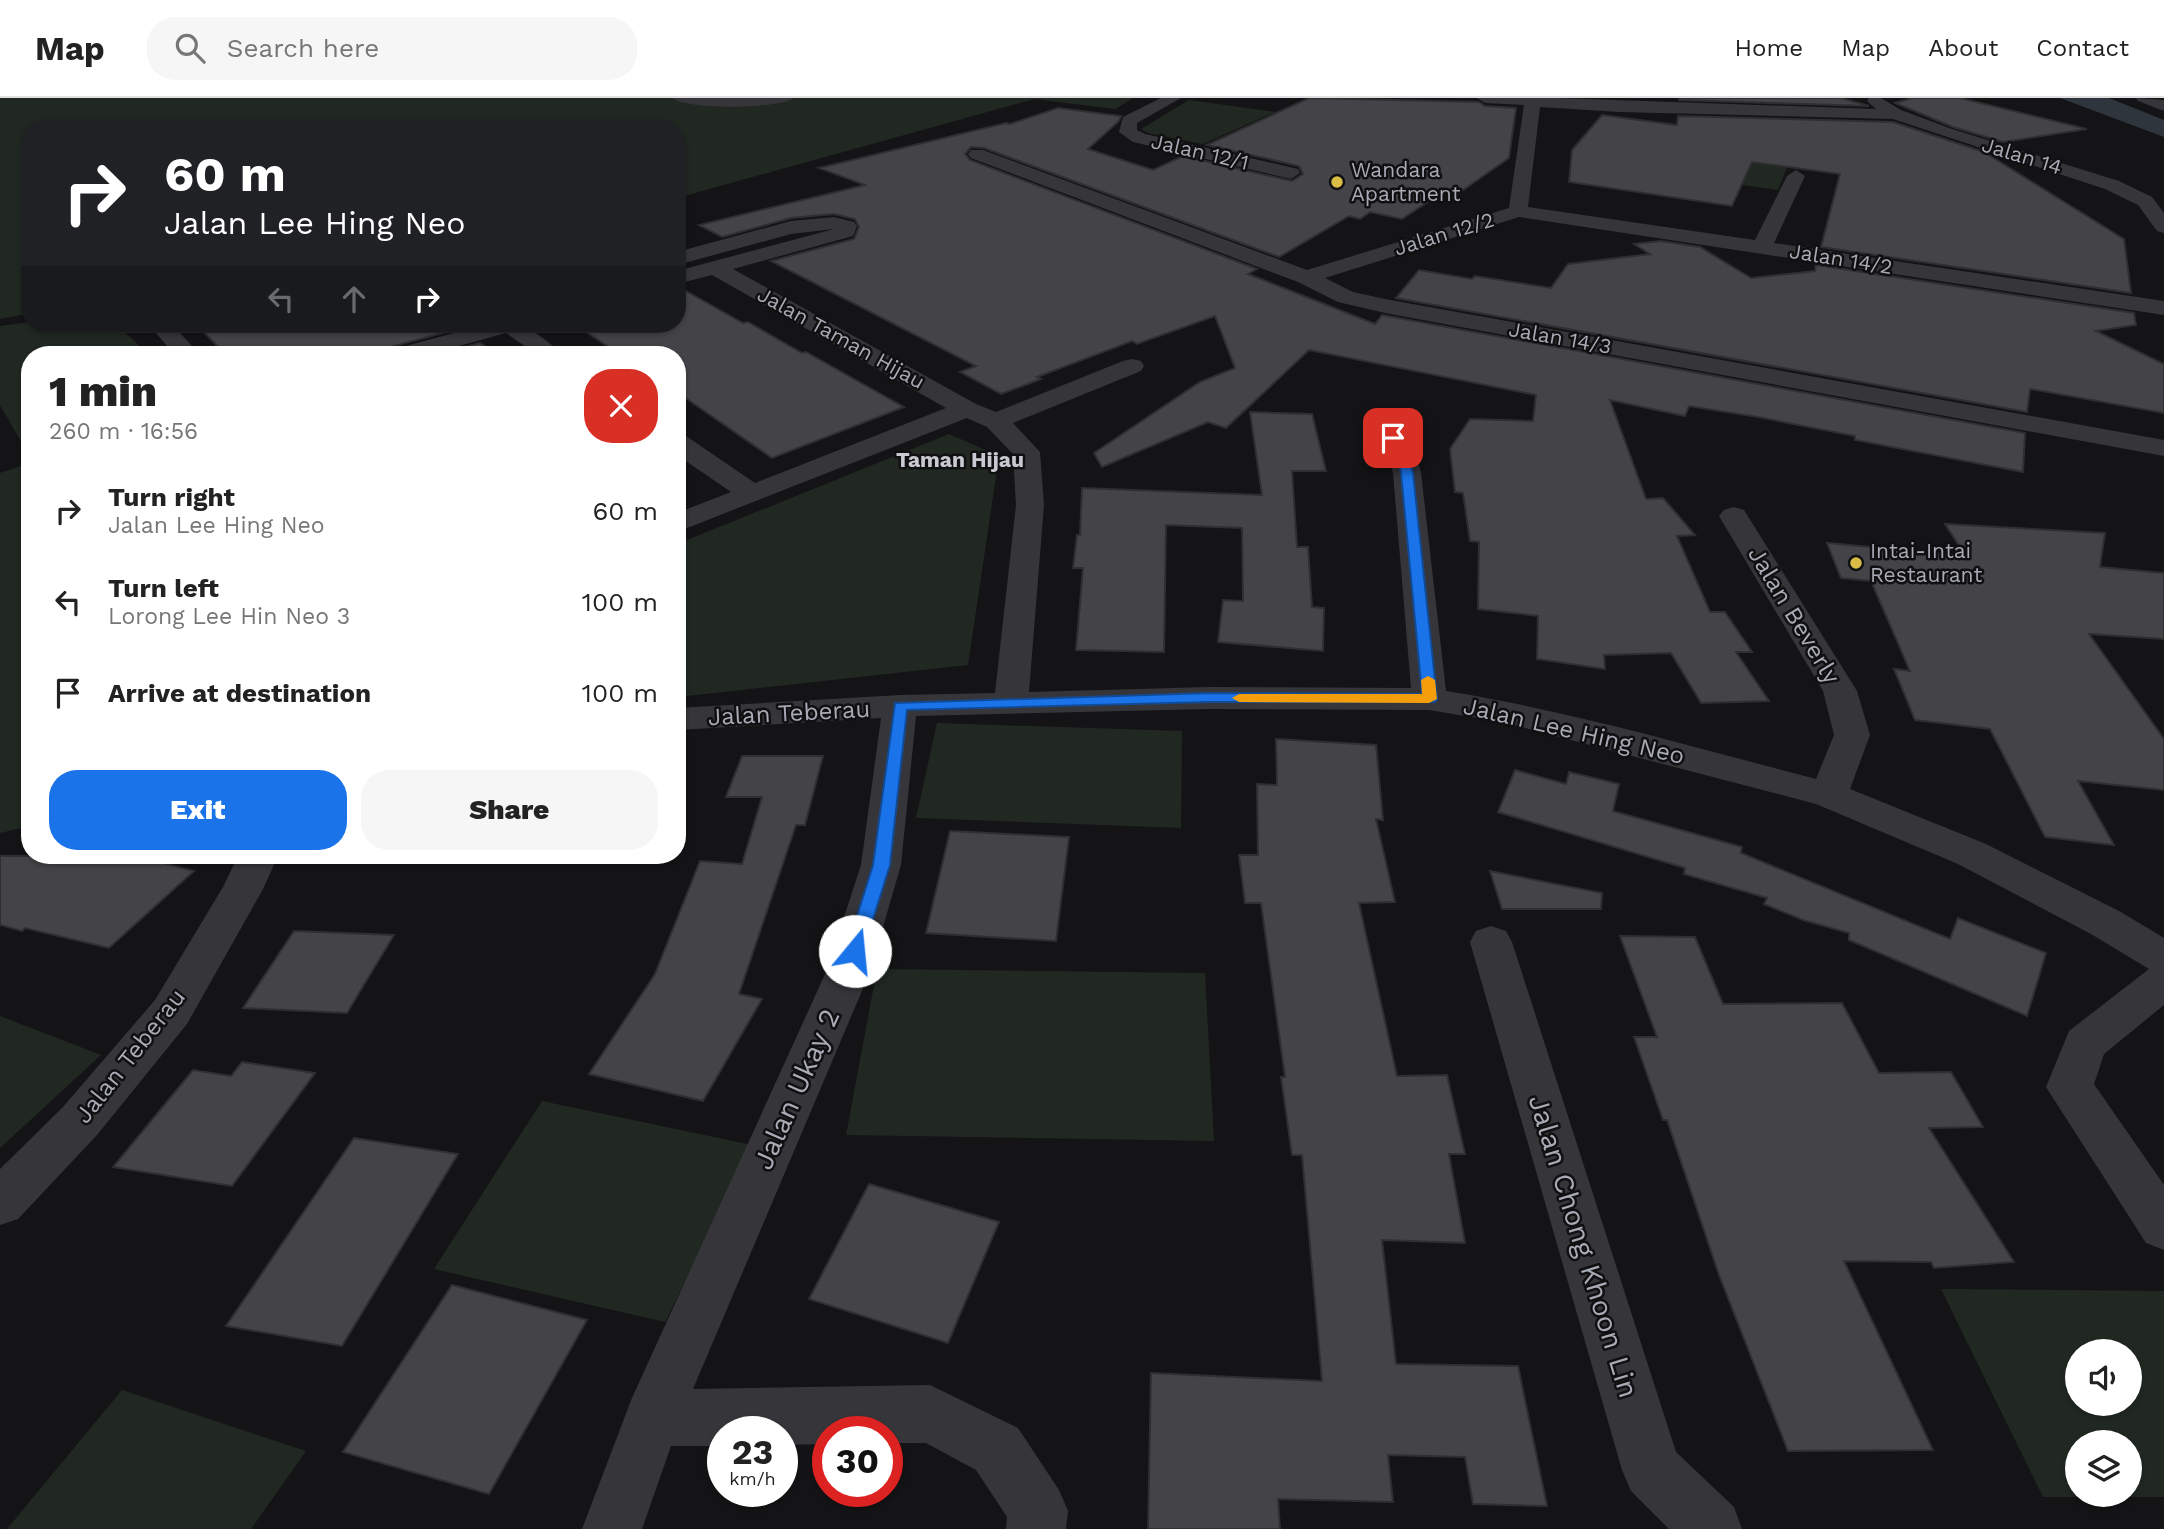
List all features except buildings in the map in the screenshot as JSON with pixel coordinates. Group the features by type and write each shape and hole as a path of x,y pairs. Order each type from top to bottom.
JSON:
{"street":[{"path":"681,98 732,102 785,98"},
{"name":"Jalan 12/1","path":"1173,98 1129,121 1128,131 1139,138 1291,173"},
{"path":"1485,98 1532,103 1895,114"},
{"name":"Jalan 14","path":"1870,98 1895,114 1946,133 2112,185 2145,201 2164,227"},
{"path":"2144,98 2164,106"},
{"name":"Jalan 12/2","path":"1306,276 1518,211 1532,103"},
{"name":"Jalan 14/3","path":"977,154 1306,276 1346,297 2164,448"},
{"path":"1762,247 1796,176"},
{"name":"Jalan 14/2","path":"1518,211 2164,308"},
{"name":"Jalan Taman Hijau","path":"686,257 801,225 829,221 847,226 846,232 686,276"},
{"name":"Jalan Taman Hijau","path":"715,268 967,409 996,421 1026,452 1030,505 1010,703"},
{"path":"168,333 180,346"},
{"path":"432,346 478,333"},
{"path":"522,333 541,346"},
{"path":"996,421 1132,366"},
{"name":"Jalan Taman Hijau","path":"686,519 967,409"},
{"path":"1393,438 1403,455 1407,473 1429,699"},
{"path":"686,448 751,494"},
{"name":"Jalan Beverly","path":"1734,516 1840,691 1852,735 1829,795"},
{"name":"Jalan Lee Hing Neo","path":"900,706 1209,698 1429,699 1502,711 1829,795 1972,854 2106,923 2164,958"},
{"name":"Jalan Teberau","path":"686,718 900,706"},
{"name":"Jalan Ukay 2","path":"612,1529 652,1418 848,972 881,865 900,706"},
{"name":"Jalan Teberau","path":"0,1203 80,1121 170,1012 243,889 254,864"},
{"name":"Jalan Chong Khoon Lin","path":"1491,942 1652,1469 1712,1529"},
{"path":"2164,981 2085,1044 2070,1087 2164,1227"},
{"path":"652,1418 930,1415 997,1449 1038,1511 1036,1529"}],"shaded area":[{"path":"0,98 1133,98 1115,109 1034,99 686,196 686,119 21,119 21,315 0,319"},
{"path":"2060,98 2109,98 2164,120 2164,137"},
{"path":"1189,100 1275,112 1203,144 1148,133 1141,129"},
{"path":"1794,150 1778,190 1635,170"},
{"path":"21,323 21,333 126,333 139,346 21,346 21,441 0,405 0,326"},
{"path":"949,434 999,456 968,665 686,696 686,540"},
{"path":"21,466 21,828 0,833 0,473"},
{"path":"937,723 1182,731 1181,828 916,818"},
{"path":"877,969 1205,973 1214,1141 846,1135"},
{"path":"0,1016 101,1055 0,1148"},
{"path":"542,1101 752,1145 665,1322 434,1269"},
{"path":"1941,1289 2164,1291 2164,1497 2142,1497 2142,1430 2065,1430 2065,1497 2043,1497"},
{"path":"122,1390 306,1451 251,1529 7,1529"}],"slow traffic":[{"path":"1239,698 1429,699 1428,680"}],"place":[{"name":"Wandara Apartment","path":"1337,182"},
{"name":"Intai-Intai Restaurant","path":"1856,563"}],"district":[{"name":"Taman Hijau","path":"960,460"}],"route":[{"path":"855,951 881,865 900,706 1209,698 1429,699 1407,473 1403,455 1393,438"}]}
